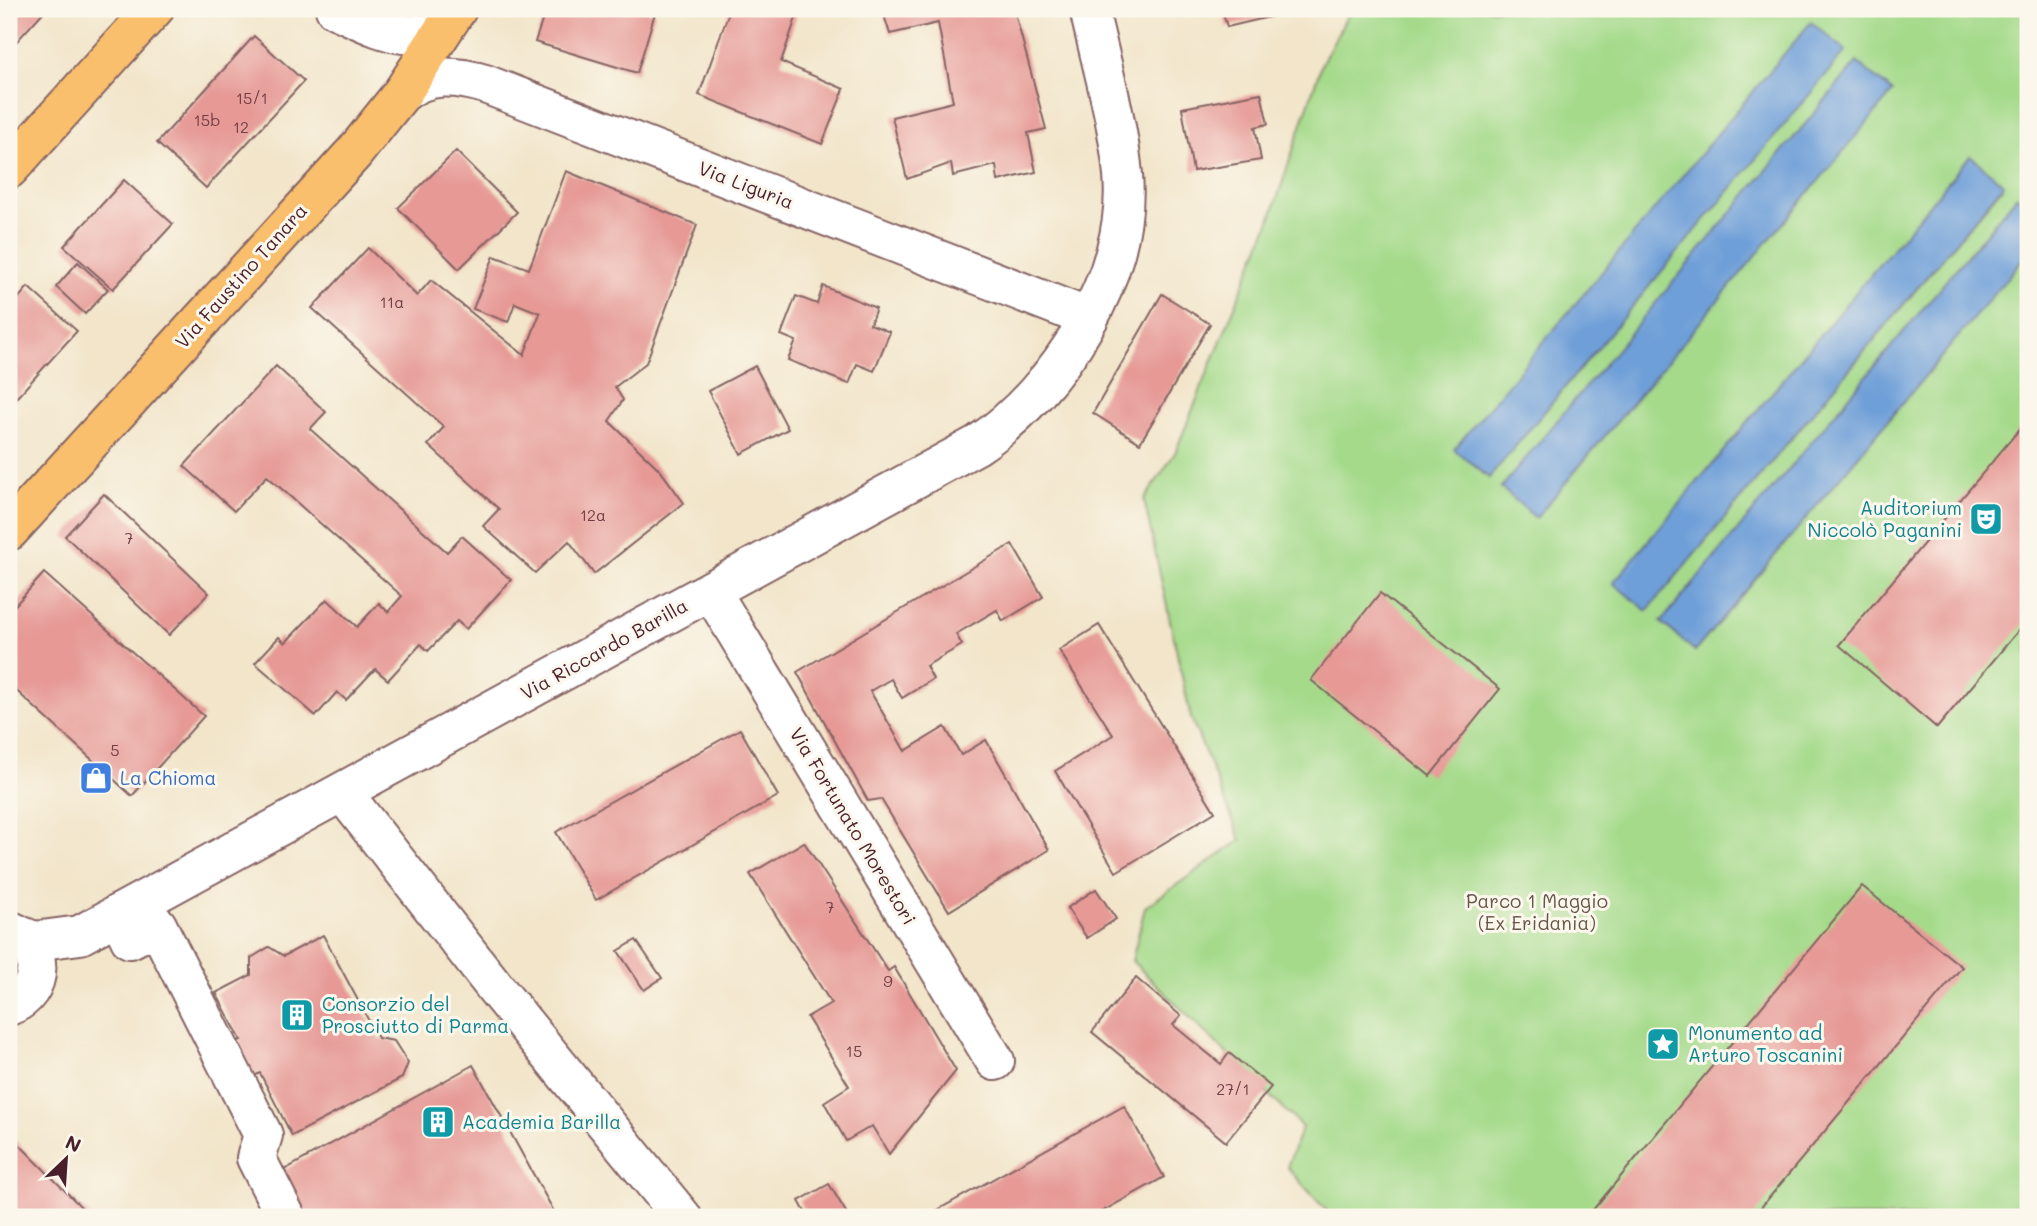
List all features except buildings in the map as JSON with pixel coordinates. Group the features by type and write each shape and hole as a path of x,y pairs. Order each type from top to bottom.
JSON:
{"main road":[{"path":"9,169 154,9"},
{"name":"Via Faustino Tanara","path":"9,531 354,153 402,93 457,9"}],"street":[{"path":"335,9 386,30 410,34 438,29 457,9"},
{"name":"Via Riccardo Barilla","path":"22,994 46,966 79,935 711,591 999,430 1035,397 1066,356 1089,318 1114,250 1122,214 1123,189 1117,139 1089,9"},
{"name":"Via Liguria","path":"402,93 418,82 439,77 460,77 485,84 1089,318"},
{"name":"Via Fortunato Morestori","path":"711,591 995,1061"},
{"path":"343,793 667,1213"},
{"path":"118,914 130,939 158,925 263,1135 256,1158 286,1217"},
{"name":"Via Riccardo Barilla","path":"14,932 34,941 79,935"},
{"name":"Via Riccardo Barilla","path":"14,932 35,956 22,994"}],"green space":[{"name":"Parco 1 Maggio (Ex Eridania)","path":"1351,9 2028,9 2028,205 2017,196 1661,622 1695,651 2028,253 2028,1217 1332,1217 1287,1167 1302,1127 1132,961 1145,907 1241,840 1191,718 1144,500 1175,453 1269,223 1322,63","holes":["1845,51 1489,477 1455,449","1892,92 1537,517 1501,487","1970,156 2004,185 1647,611 1614,582"]}],"water":[{"path":"1811,22 1846,51 1489,478 1454,449"},
{"path":"1857,62 1893,92 1536,518 1501,488"},
{"path":"1970,156 2004,184 1647,611 1613,583"},
{"path":"2017,196 2028,205 2028,253 1695,651 1661,622"}],"place":[{"name":"Auditorium Niccolò Paganini","path":"1986,519"},
{"name":"La Chioma","path":"96,778"},
{"name":"Consorzio del Prosciutto di Parma","path":"297,1015"},
{"name":"Monumento ad Arturo Toscanini","path":"1663,1044"},
{"name":"Academia Barilla","path":"438,1122"}]}
